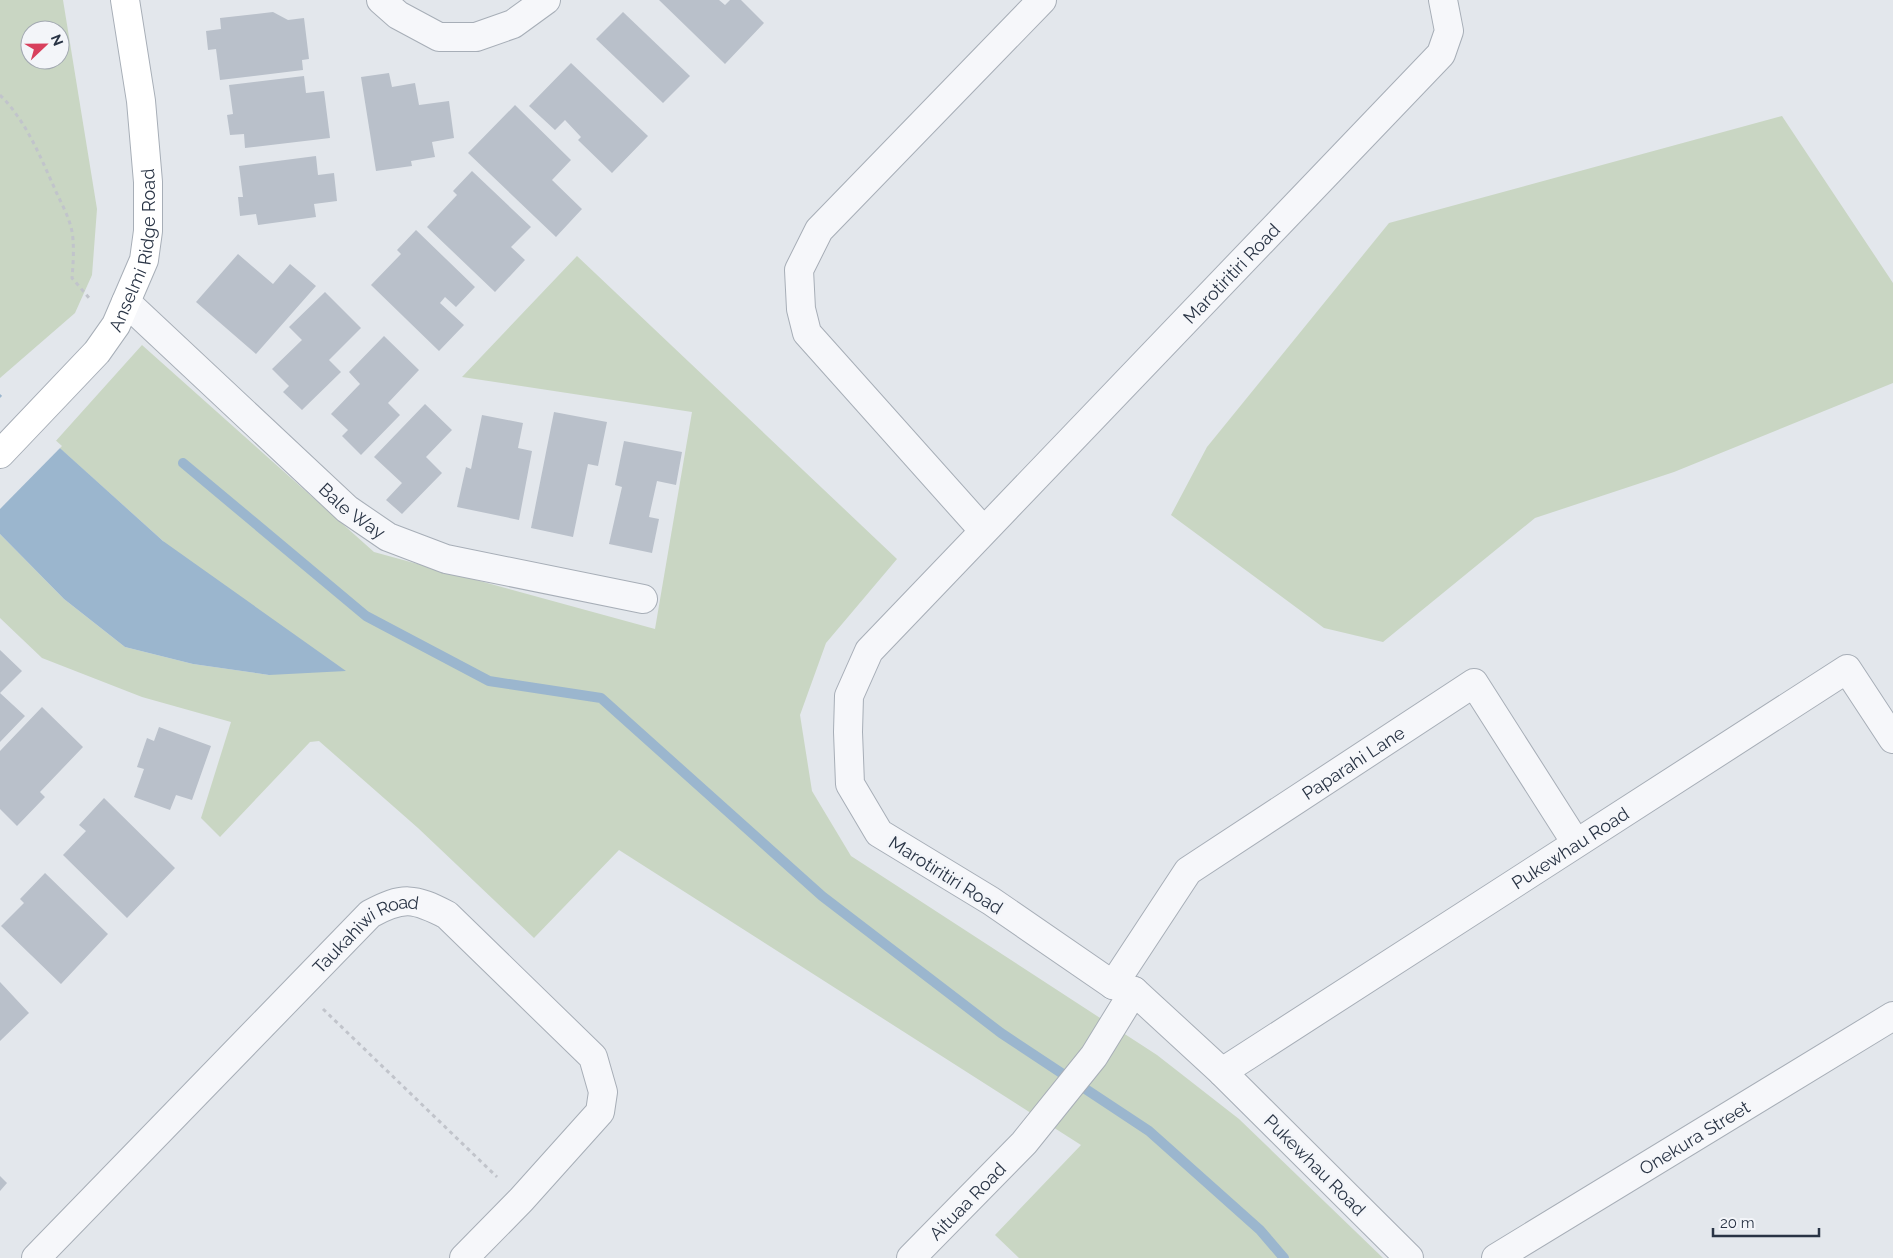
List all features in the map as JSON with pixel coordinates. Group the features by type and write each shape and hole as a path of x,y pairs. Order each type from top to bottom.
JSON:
{"street":[{"name":"Anselmi Ridge Road","path":"0,454 97,352 116,325 144,260 148,231 148,182 141,101 125,0"},
{"path":"381,0 398,15 438,37 476,37 513,24 546,0"},
{"path":"983,530 807,333 801,309 799,270 819,230 1042,0"},
{"name":"Marotiritiri Road","path":"1123,988 991,901 879,833 850,784 849,696 869,650 1441,54 1449,31 1443,0"},
{"name":"Bale Way","path":"126,302 347,509 388,537 446,558 643,599"},
{"name":"Pukewhau Road","path":"1222,1072 1847,669 1893,739"},
{"name":"Paparahi Lane","path":"1123,988 1188,871 1474,683 1576,843"},
{"name":"Taukahiwi Road","path":"36,1258 370,914 387,904 407,901 426,904 447,915 593,1057 603,1092 600,1112 464,1258"},
{"name":"Pukewhau Road","path":"1123,988 1222,1072 1409,1258"},
{"name":"Aituaa Road","path":"911,1258 1024,1143 1094,1056 1123,988"},
{"name":"Onekura Street","path":"1496,1258 1893,1016"}],"path":[{"path":"0,95 13,108 41,155 54,188 66,210 74,239 72,278 90,299"},
{"path":"322,1008 497,1177"}],"green space":[{"path":"0,0 63,0 66,20 20,20 20,70 70,70 70,43 97,209 92,275 75,313 0,378"},
{"path":"1782,116 1893,283 1893,383 1674,472 1535,518 1383,642 1324,628 1171,515 1207,447 1389,223"},
{"path":"577,256 897,559 826,643 800,715 812,791 851,856 1157,1055 1239,1119 1383,1258 1019,1258 995,1235 1081,1145 619,850 534,938 418,828 319,741 310,742 220,837 201,818 231,722 142,697 42,658 0,618 0,534 64,599 125,647 193,664 269,675 163,541 54,443 142,345 374,552 655,629 692,412 462,377"}],"water":[{"path":"0,394 163,541 346,671 269,675 193,664 125,647 64,599 0,534"}],"pier":[{"path":"4,394 62,446 0,509 0,398"}],"building":[{"path":"659,0 719,0 725,5 730,0 741,0 764,23 725,64"},
{"path":"273,12 288,20 304,18 309,59 302,60 303,70 220,80 216,49 208,50 206,31 221,29 220,18"},
{"path":"623,12 690,76 663,103 596,39"},
{"path":"571,63 648,136 612,173 578,140 581,137 565,120 555,130 529,106"},
{"path":"389,73 392,87 415,83 419,105 449,101 454,138 432,142 435,157 411,161 412,166 376,171 361,77"},
{"path":"304,76 306,93 324,91 330,138 245,148 244,134 230,135 227,115 233,114 229,85"},
{"path":"515,105 571,160 552,180 582,209 556,237 468,153"},
{"path":"316,156 318,175 334,173 337,201 314,204 316,217 258,225 256,214 240,216 238,197 243,197 239,166"},
{"path":"472,171 531,227 511,247 525,260 495,292 427,227 457,195 453,191"},
{"path":"416,230 475,287 456,307 445,297 440,303 464,325 439,351 371,285 401,254 397,250"},
{"path":"238,254 273,284 290,264 316,286 256,354 196,302"},
{"path":"325,292 361,328 329,360 341,372 302,410 283,392 289,386 272,369 302,340 289,327"},
{"path":"384,336 419,370 388,403 400,415 361,455 342,436 348,430 331,414 360,384 349,372"},
{"path":"425,404 452,430 426,457 442,473 402,514 386,500 402,483 374,457"},
{"path":"554,412 607,422 598,466 588,464 573,537 531,528"},
{"path":"482,415 523,423 518,448 532,451 519,520 457,507 466,467 471,469"},
{"path":"624,441 682,452 676,485 657,481 649,517 659,519 652,553 609,544 622,487 615,485"},
{"path":"0,650 22,671 0,693"},
{"path":"0,693 25,716 0,742"},
{"path":"42,707 83,747 40,792 45,797 17,826 0,809 0,751"},
{"path":"159,727 211,746 192,800 176,795 170,810 134,797 144,769 137,767 147,738 154,741"},
{"path":"104,798 175,868 127,918 63,855 86,831 79,825"},
{"path":"45,873 108,934 61,984 1,926 24,903 20,899"},
{"path":"0,982 29,1013 0,1041"},
{"path":"0,1176 7,1183 0,1191"}],"waterway":[{"path":"183,463 366,616 489,681 601,698 822,896 1001,1033 1149,1131 1260,1230 1284,1258"}]}
